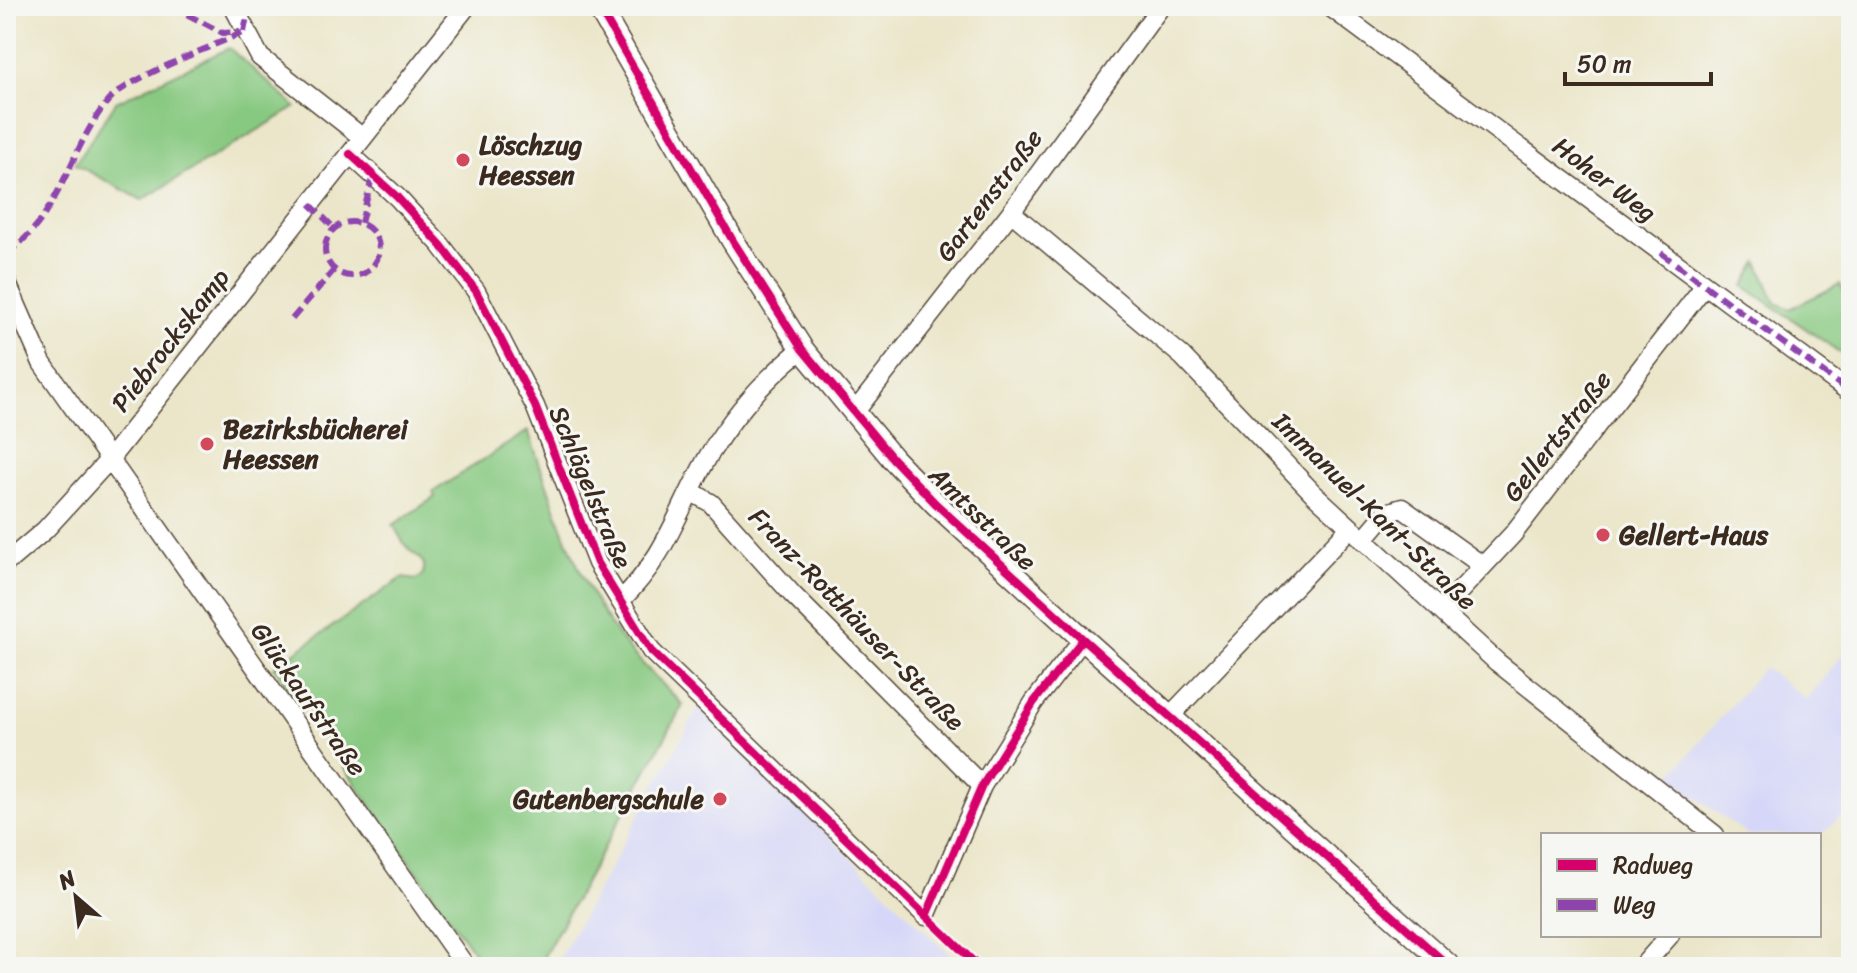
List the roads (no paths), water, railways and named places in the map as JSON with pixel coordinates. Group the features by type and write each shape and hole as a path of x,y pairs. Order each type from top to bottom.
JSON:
{"street":[{"path":"233,6 260,57 363,138"},
{"name":"Piebrockskamp","path":"6,563 45,530 108,461 467,6"},
{"name":"Amtsstraße","path":"598,6 733,241 802,349 854,413 936,504 1450,967"},
{"name":"Gartenstraße","path":"854,413 1011,212 1161,6"},
{"name":"Hoher Weg","path":"1329,6 1851,393"},
{"name":"Schlägelstraße","path":"350,154 397,197 441,245 476,291 530,397 597,563 651,651 926,916 982,786"},
{"name":"Immanuel-Kant-Straße","path":"1011,212 1165,340 1356,534 1497,662 1712,833"},
{"name":"Glückaufstraße","path":"6,281 42,363 466,967"},
{"name":"Gellertstraße","path":"1441,611 1581,450 1705,285"},
{"path":"620,601 643,579 660,555 709,457 739,411 802,349"},
{"name":"Franz-Rotthäuser-Straße","path":"692,492 711,503 792,594 982,786"},
{"path":"1171,715 1356,534 1386,513 1402,508 1483,566"},
{"path":"982,786 1034,702 1083,639"},
{"path":"1642,967 1668,937"}],"place":[{"name":"Löschzug Heessen","path":"463,160"},
{"name":"Bezirksbücherei Heessen","path":"207,444"},
{"name":"Gellert-Haus","path":"1603,535"},
{"name":"Gutenbergschule","path":"720,799"}]}
